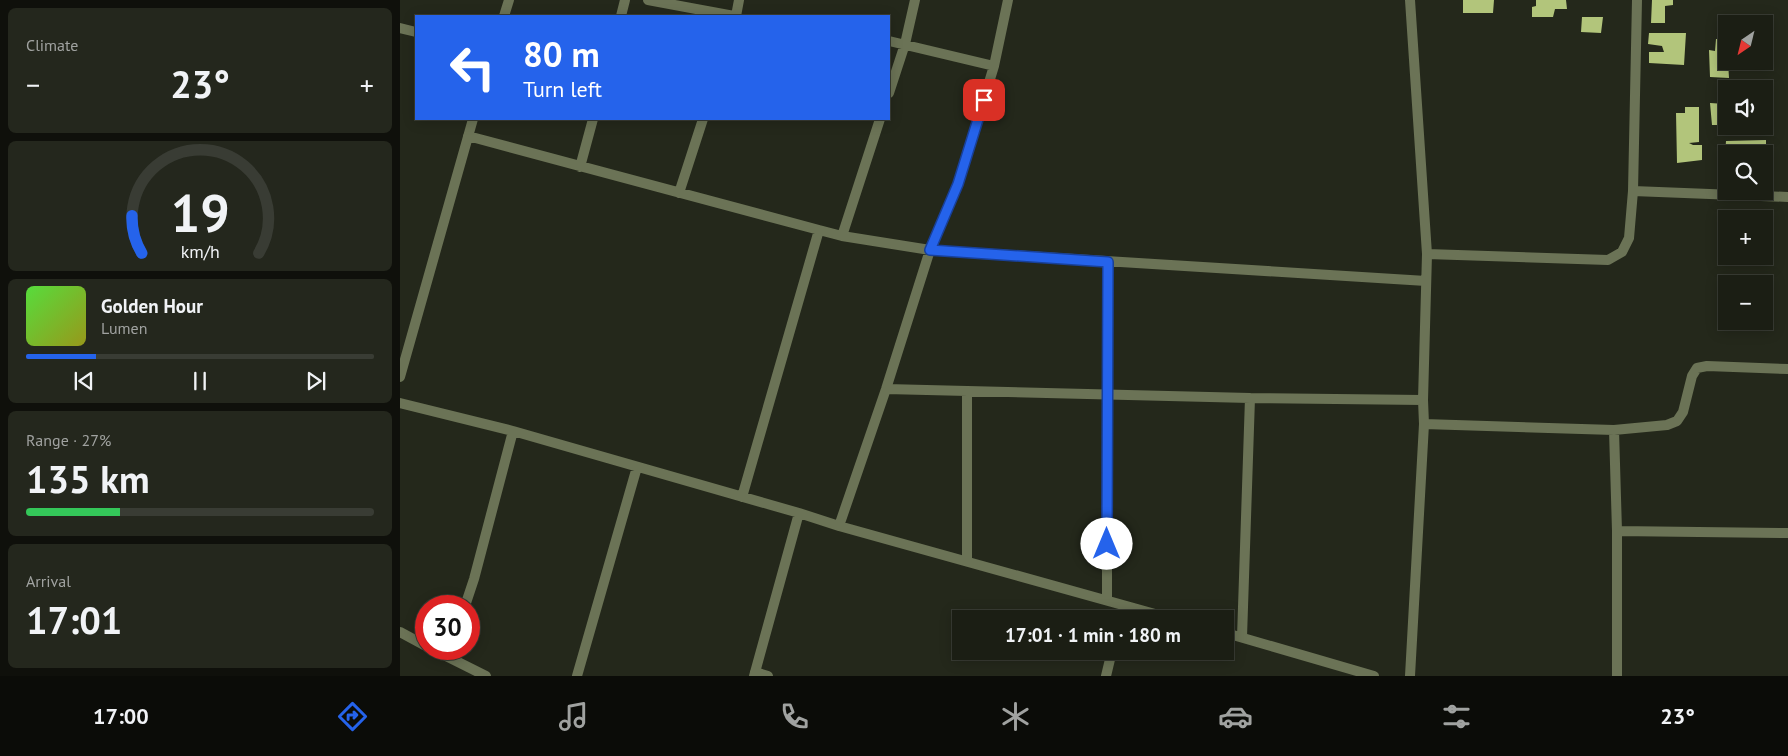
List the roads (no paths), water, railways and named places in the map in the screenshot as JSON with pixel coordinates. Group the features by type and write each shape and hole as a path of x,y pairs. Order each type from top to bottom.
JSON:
{"street":[{"path":"504,15 509,0"},
{"path":"621,15 626,0"},
{"path":"648,0 730,15"},
{"path":"735,15 739,0"},
{"path":"890,90 905,44 915,0"},
{"path":"839,526 886,389 930,250 958,184 994,66 1008,0"},
{"path":"1410,0 1427,254 1424,424 1410,676"},
{"path":"1427,254 1608,260 1622,252 1629,238 1633,191 1637,0"},
{"path":"400,28 415,32"},
{"path":"890,41 994,66"},
{"path":"400,377 473,120"},
{"path":"580,167 593,120"},
{"path":"679,193 703,120"},
{"path":"842,236 880,120"},
{"path":"468,136 842,236 930,250 1426,281"},
{"path":"1633,191 1788,197"},
{"path":"742,496 819,230"},
{"path":"1107,600 1108,262"},
{"path":"1424,424 1614,430 1667,425 1677,421 1683,412 1692,376 1698,368 1707,366 1788,369"},
{"path":"886,389 1250,398 1423,400"},
{"path":"967,391 967,560"},
{"path":"1242,638 1250,398"},
{"path":"400,403 513,431 742,496 839,526 967,560 1140,610"},
{"path":"1614,430 1617,532 1617,676"},
{"path":"468,595 513,431"},
{"path":"577,676 637,467"},
{"path":"768,676 754,674 799,513"},
{"path":"1617,532 1788,534"},
{"path":"1124,610 1125,606"},
{"path":"400,632 415,640"},
{"path":"1234,636 1374,676"},
{"path":"461,660 486,676"},
{"path":"1106,676 1110,660"}]}
